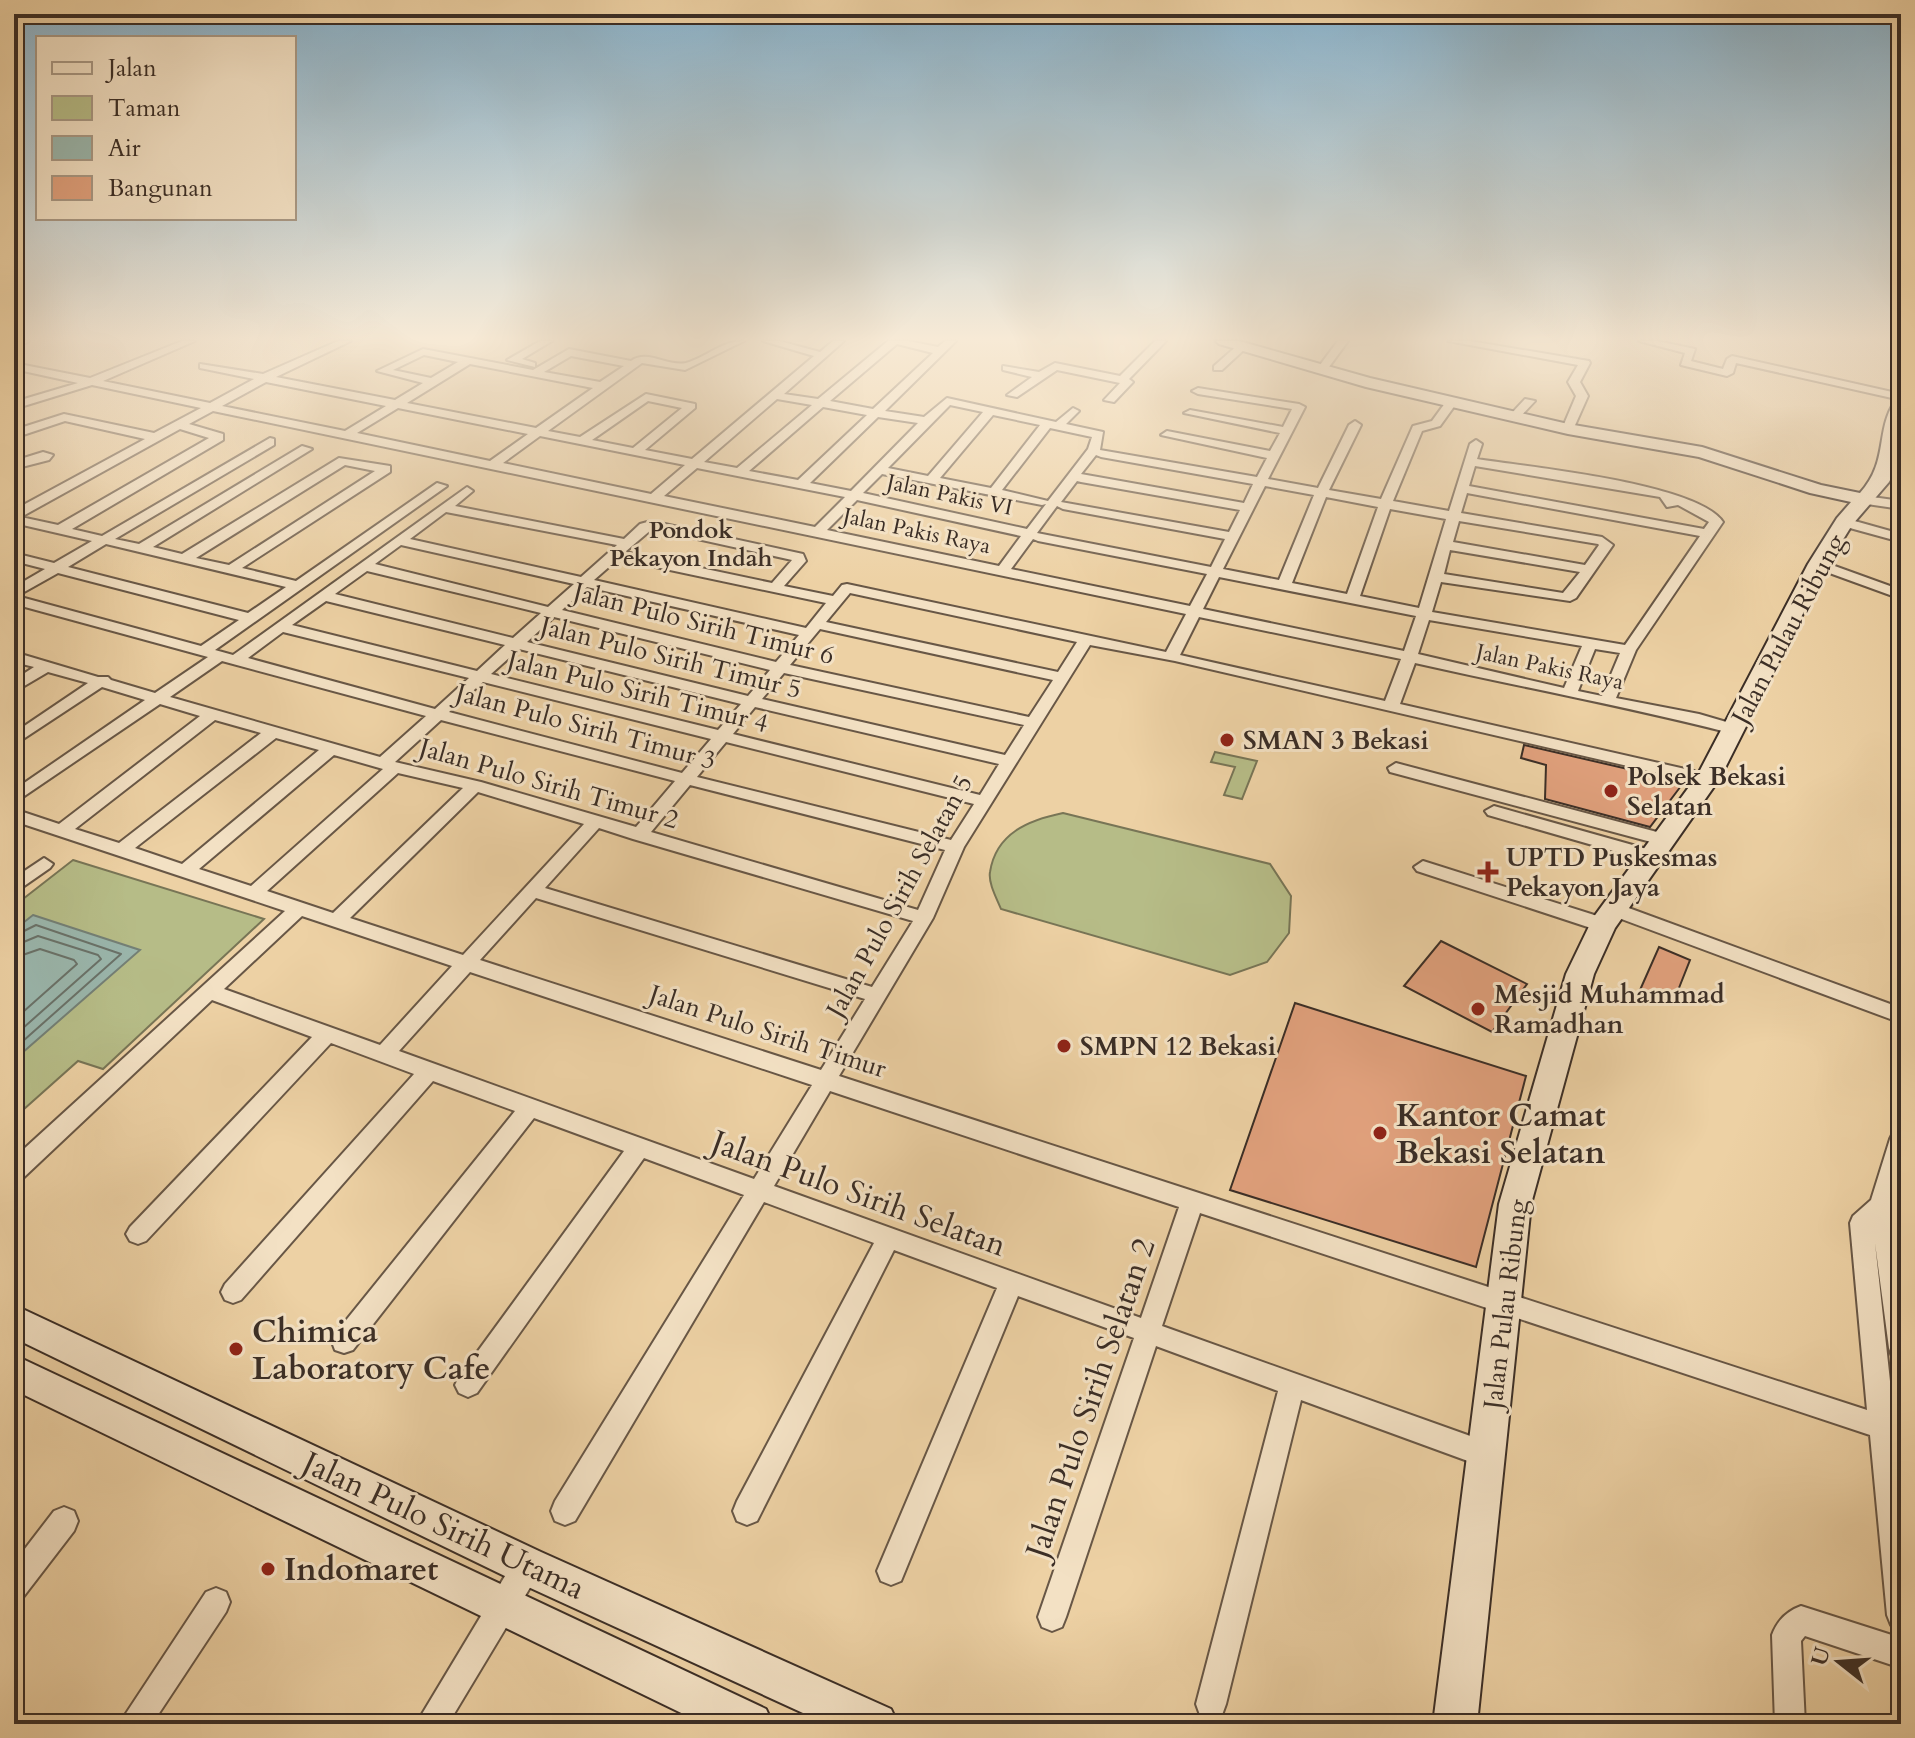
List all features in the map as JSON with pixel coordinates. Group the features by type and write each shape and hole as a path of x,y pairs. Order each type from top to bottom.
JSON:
{"main road":[{"path":"1541,422 1702,452 1816,489 1865,500"},
{"name":"Jalan Pulau Ribung","path":"1455,1724 1515,1204 1573,994 1609,917 1708,778 1818,564 1844,522 1880,482 1887,468 1897,422"},
{"name":"Jalan Pulo Sirih Utama","path":"14,1321 527,1566 876,1724"},
{"name":"Jalan Pulo Sirih Utama","path":"14,1372 751,1724"}],"street":[{"path":"14,434 50,422"},
{"path":"88,422 154,437"},
{"path":"14,517 182,422"},
{"name":"Jalan Pakis Raya","path":"286,422 1411,657 1734,729"},
{"path":"346,435 368,422"},
{"name":"Jalan Pakis VI","path":"484,422 853,495 1422,614 1629,650"},
{"path":"491,466 551,422"},
{"path":"581,442 610,422"},
{"path":"635,452 671,422"},
{"path":"653,499 740,422"},
{"path":"739,473 800,422"},
{"path":"800,485 866,422"},
{"path":"818,532 924,422"},
{"path":"932,479 981,422"},
{"path":"1002,571 1033,535 1101,439 1093,433 1044,422"},
{"path":"994,492 1056,422"},
{"path":"1239,422 1287,431"},
{"path":"639,835 723,739 847,588 1171,658 1291,422"},
{"path":"1353,596 1417,428 1437,422"},
{"path":"1568,429 1571,422"},
{"path":"60,530 219,437 178,424"},
{"path":"1286,581 1322,492 1355,425"},
{"path":"1167,435 1275,456"},
{"path":"14,593 270,442"},
{"path":"1391,706 1438,577 1450,515 1476,444"},
{"path":"142,548 306,449"},
{"path":"1101,453 1604,542 1606,545 1571,595 1565,598 1438,577"},
{"path":"14,465 47,455 14,475"},
{"path":"186,558 343,461 386,468 232,569"},
{"path":"1470,461 1664,494 1714,518 1716,522 1629,650 1607,701"},
{"path":"878,470 1042,501"},
{"path":"1081,478 1247,507"},
{"path":"205,650 441,486"},
{"path":"1461,488 1708,534"},
{"path":"14,798 160,697 281,627 467,491"},
{"path":"1664,494 1674,507 1672,526"},
{"path":"1865,500 1901,505"},
{"path":"1063,505 1233,537"},
{"path":"445,508 835,601"},
{"path":"14,517 296,585"},
{"path":"1844,522 1901,538"},
{"path":"254,893 389,765 437,714 643,528 651,525 800,558 775,588"},
{"path":"400,541 585,582 1062,677"},
{"path":"1445,545 1590,570"},
{"path":"14,557 249,618"},
{"path":"1818,564 1901,595"},
{"name":"Jalan Pulo Sirih Timur 6","path":"365,566 781,668 1032,722"},
{"name":"Jalan Pulo Sirih Timur 5","path":"324,596 753,702 1008,761"},
{"name":"Jalan Pulo Sirih Timur 3","path":"14,600 437,714 955,847"},
{"name":"Jalan Pulo Sirih Timur 4","path":"281,627 983,801"},
{"name":"Jalan Pulo Sirih Selatan 5","path":"565,1511 924,918 955,847 1087,638"},
{"path":"1569,694 1590,644"},
{"name":"Jalan Pulo Sirih Timur 2","path":"14,657 103,680 389,765 475,786 924,918"},
{"path":"1181,659 1688,775"},
{"path":"14,687 48,665"},
{"path":"14,740 103,680"},
{"path":"62,830 214,713"},
{"path":"122,850 274,731"},
{"path":"185,871 332,748"},
{"path":"1396,768 1660,848"},
{"path":"337,920 475,786"},
{"path":"1494,811 1660,848"},
{"name":"Jalan Pulo Sirih Timur","path":"14,815 1892,1430"},
{"path":"383,1055 595,822"},
{"path":"14,887 44,864"},
{"path":"1423,867 1609,917 1901,1016"},
{"path":"533,891 878,996"},
{"path":"14,1172 299,908"},
{"name":"Jalan Pulo Sirih Selatan","path":"209,991 1487,1455"},
{"path":"138,1234 327,1034"},
{"path":"233,1292 429,1071"},
{"path":"344,1342 530,1108"},
{"path":"1901,1139 1881,1205 1901,1348"},
{"path":"468,1385 639,1148"},
{"name":"Jalan Pulo Sirih Selatan 2","path":"1052,1617 1193,1199"},
{"path":"1881,1205 1861,1223 1892,1430 1901,1615"},
{"path":"747,1511 888,1238"},
{"path":"891,1571 1011,1283"},
{"path":"1211,1704 1292,1385"},
{"path":"14,1586 64,1521"},
{"path":"431,1724 527,1566"},
{"path":"134,1724 216,1602"},
{"path":"1790,1724 1786,1635 1801,1620 1901,1653"}],"green space":[{"path":"1215,752 1257,761 1242,799 1224,795 1235,767 1211,762"},
{"path":"1063,813 1270,864 1291,896 1289,933 1267,962 1230,975 1001,909 990,876 999,847 1027,824"},
{"path":"73,860 264,919 103,1069 78,1061 14,1118 14,906"}],"water":[{"path":"33,915 140,950 14,1060 14,930"}],"building":[{"name":"Polsek Bekasi Selatan","path":"1524,745 1684,782 1650,827 1545,799 1546,765 1521,758"},
{"name":"Mesjid Muhammad Ramadhan","path":"1441,941 1527,984 1492,1032 1404,986"},
{"path":"1659,947 1690,960 1673,1003 1640,990"},
{"name":"Kantor Camat Bekasi Selatan","path":"1295,1003 1526,1076 1476,1267 1230,1190"}],"place":[{"name":"SMAN 3 Bekasi","path":"1227,740"},
{"name":"Polsek Bekasi Selatan","path":"1611,791"},
{"name":"UPTD Puskesmas Pekayon Jaya","path":"1488,872"},
{"name":"Mesjid Muhammad Ramadhan","path":"1478,1009"},
{"name":"SMPN 12 Bekasi","path":"1064,1046"},
{"name":"Kantor Camat Bekasi Selatan","path":"1380,1133"},
{"name":"Chimica Laboratory Cafe","path":"236,1349"},
{"name":"Indomaret","path":"268,1569"}],"district":[{"name":"Pondok Pekayon Indah","path":"691,544"}]}
